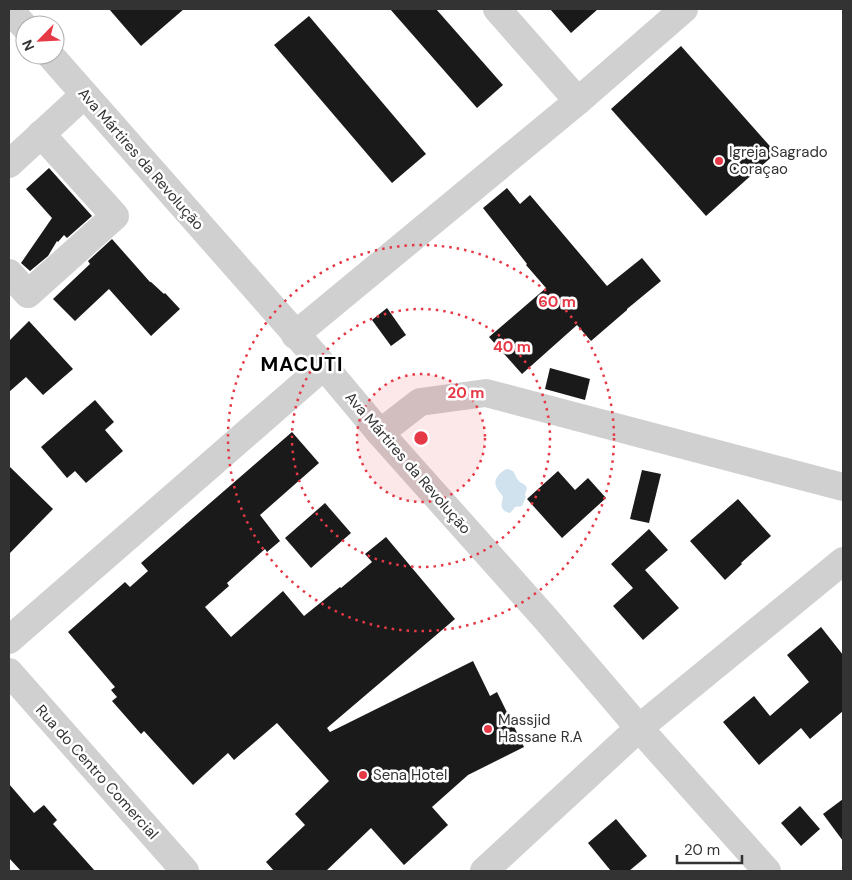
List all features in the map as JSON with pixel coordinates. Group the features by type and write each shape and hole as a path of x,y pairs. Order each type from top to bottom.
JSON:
{"street":[{"path":"497,9 578,101"},
{"path":"295,335 578,101 684,9"},
{"name":"Ava Mártires da Revolução","path":"58,65 324,366 380,433 545,618 639,728 767,871"},
{"path":"9,164 84,95"},
{"path":"9,273 28,294 114,216 41,134"},
{"path":"9,640 324,366"},
{"path":"380,433 420,402 486,393 843,487"},
{"path":"484,871 639,728 843,561"},
{"name":"Rua do Centro Comercial","path":"9,672 185,871"}],"water":[{"path":"507,469 514,472 518,480 527,488 522,506 515,507 510,513 503,509 503,497 495,483 498,476"}],"building":[{"path":"109,9 184,9 141,46"},
{"path":"390,9 436,9 503,85 477,108"},
{"path":"550,9 598,9 571,33"},
{"path":"309,16 426,154 392,183 274,45"},
{"path":"681,46 776,153 706,216 611,109"},
{"path":"49,168 92,216 67,238 64,235 57,241 48,256 30,271 21,263 52,218 26,189"},
{"path":"507,188 520,204 530,195 607,286 642,258 661,281 591,341 577,325 522,374 489,337 546,288 483,208"},
{"path":"112,239 150,282 165,293 180,309 151,336 109,289 75,321 53,299 90,264 88,261"},
{"path":"387,308 406,335 391,346 372,320"},
{"path":"29,321 73,369 43,395 26,377 9,392 9,341"},
{"path":"550,368 590,379 585,400 545,389"},
{"path":"95,400 114,422 105,430 123,451 86,483 75,471 67,478 41,447"},
{"path":"292,432 319,463 260,515 280,541 267,552 265,549 227,583 229,586 205,607 231,637 283,591 304,616 372,562 365,554 386,537 455,619 327,728 330,732 473,661 490,696 497,692 524,747 468,775 432,807 448,825 404,865 371,828 326,871 274,871 266,862 305,825 295,814 329,781 277,723 234,760 228,753 193,785 144,731 141,734 112,701 117,697 111,690 115,687 68,632 125,582 130,587 148,571 141,563"},
{"path":"9,466 53,509 9,554"},
{"path":"642,470 661,474 649,523 630,519"},
{"path":"558,471 575,490 588,478 606,498 562,538 527,499"},
{"path":"738,499 771,536 725,580 690,541"},
{"path":"325,503 351,533 311,568 285,538"},
{"path":"649,529 668,550 645,570 679,608 643,640 613,606 633,588 611,564"},
{"path":"821,627 843,655 843,711 810,739 801,728 759,765 723,722 754,696 770,716 809,682 787,655"},
{"path":"9,784 34,813 44,805 57,820 53,824 95,871 21,871 9,858"},
{"path":"843,799 843,841 823,814"},
{"path":"800,806 820,829 801,846 781,823"},
{"path":"616,819 647,856 629,871 611,871 588,843"}],"place":[{"name":"Igreja Sagrado Coraçao","path":"719,161"},
{"name":"Massjid Hassane R.A","path":"488,729"},
{"name":"Sena Hotel","path":"363,775"}],"district":[{"name":"MACUTI","path":"302,364"}]}
